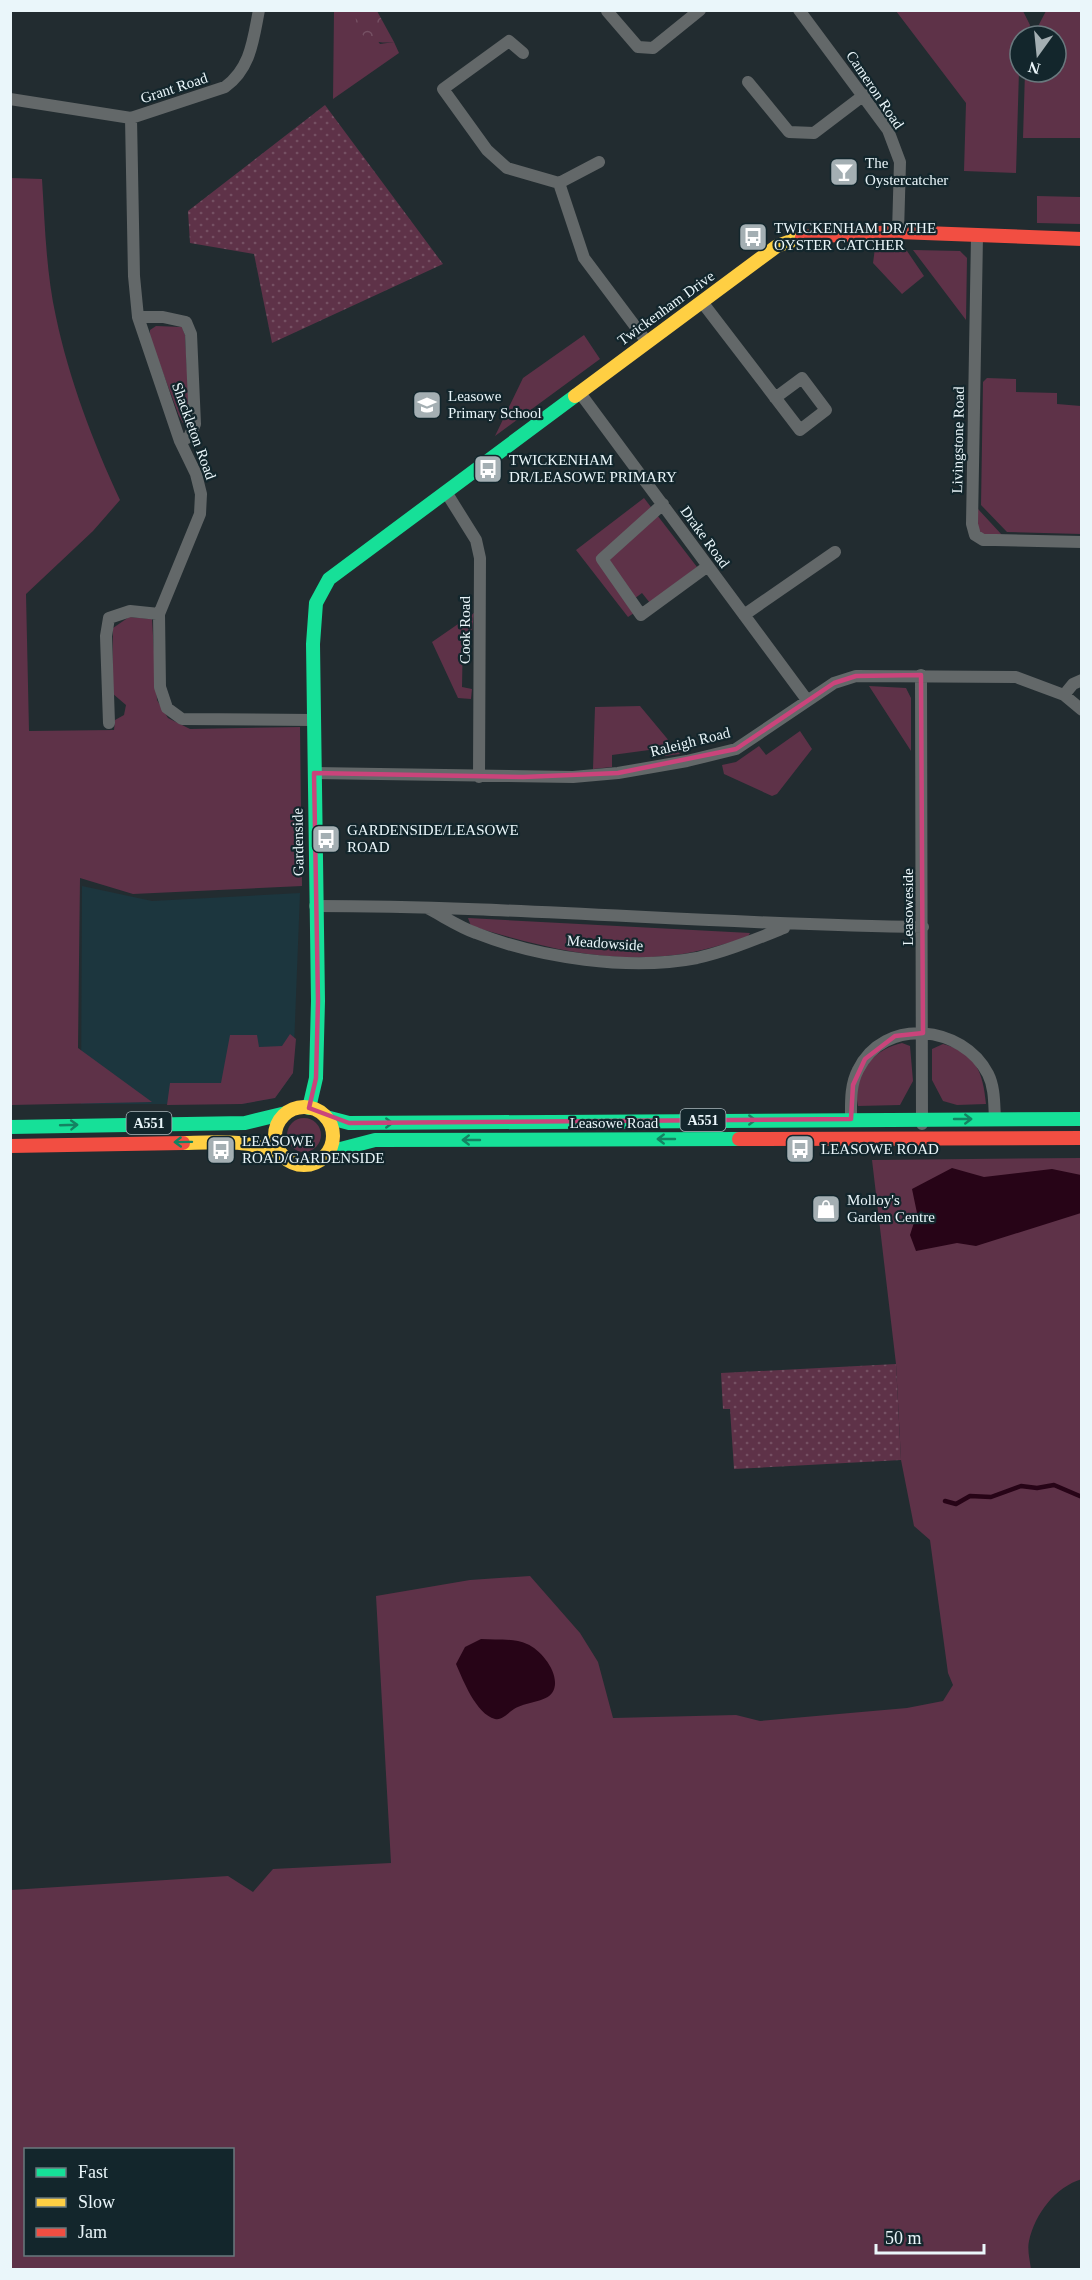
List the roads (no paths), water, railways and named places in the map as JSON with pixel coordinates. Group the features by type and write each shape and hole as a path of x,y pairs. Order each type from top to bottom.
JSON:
{"main road":[{"name":"Twickenham Drive","path":"329,579 777,246 804,236 898,232 1082,239"},
{"name":"Gardenside","path":"309,1108 316,1078 313,644 316,603 329,579"},
{"path":"309,1108 326,1117 333,1133 329,1152 315,1163 306,1165 289,1161 281,1154 277,1147 275,1131 286,1113 294,1109 309,1108"},
{"name":"A551","path":"10,1127 245,1123 286,1113"},
{"name":"Leasowe Road","path":"326,1117 349,1123 1082,1119"},
{"name":"Leasowe Road","path":"329,1152 375,1140 1082,1138"},
{"name":"A551","path":"10,1146 245,1142 261,1145 281,1154"}],"street":[{"name":"Grant Road","path":"10,99 131,118 225,87 237,78 249,59 259,10"},
{"path":"607,11 638,47 653,48 700,10"},
{"name":"Cameron Road","path":"799,10 888,130 900,162 898,232"},
{"path":"523,53 509,41 442,88 487,150 507,168 559,183 599,162"},
{"path":"747,82 789,132 814,133 864,95"},
{"name":"Shackleton Road","path":"131,118 134,276 138,317 180,441 196,474 201,494 200,514 159,614 160,687 167,708 182,719 312,720"},
{"path":"559,183 584,258 647,342"},
{"name":"Livingstone Road","path":"977,236 972,524 975,535 983,540 1082,542"},
{"path":"702,302 776,398"},
{"path":"138,317 163,317 186,322 191,334 195,424 189,437 180,441"},
{"name":"Drake Road","path":"580,393 807,699"},
{"name":"Cook Road","path":"446,492 476,540 480,558 479,777"},
{"path":"663,504 602,559 641,615 708,566"},
{"path":"744,615 835,552"},
{"path":"109,723 106,636 110,618 130,611 159,614"},
{"name":"Leasoweside","path":"921,675 922,1138"},
{"name":"Raleigh Road","path":"314,773 479,777 607,774 687,761 736,749 834,682 856,676 1016,677 1064,695 1082,710"},
{"path":"1064,695 1072,684 1082,680"},
{"name":"Meadowside","path":"315,906 423,906 789,926 923,927"},
{"name":"Meadowside","path":"423,906 486,936 550,954 609,961 658,962 696,958 733,948 789,926"},
{"path":"851,1119 853,1085 865,1059 876,1048 895,1036 922,1033 945,1037 970,1050 988,1074 993,1086 995,1119"}],"waterway":[{"path":"945,1501 956,1504 970,1496 991,1497 1021,1486 1037,1488 1054,1485 1082,1497"}],"place":[{"name":"The Oystercatcher","path":"844,172"},
{"name":"TWICKENHAM DR/THE OYSTER CATCHER","path":"753,237"},
{"name":"Leasowe Primary School","path":"427,405"},
{"name":"TWICKENHAM DR/LEASOWE PRIMARY","path":"488,469"},
{"name":"GARDENSIDE/LEASOWE ROAD","path":"326,839"},
{"name":"LEASOWE ROAD","path":"800,1149"},
{"name":"LEASOWE ROAD/GARDENSIDE","path":"221,1150"},
{"name":"Molloy's Garden Centre","path":"826,1209"}]}
